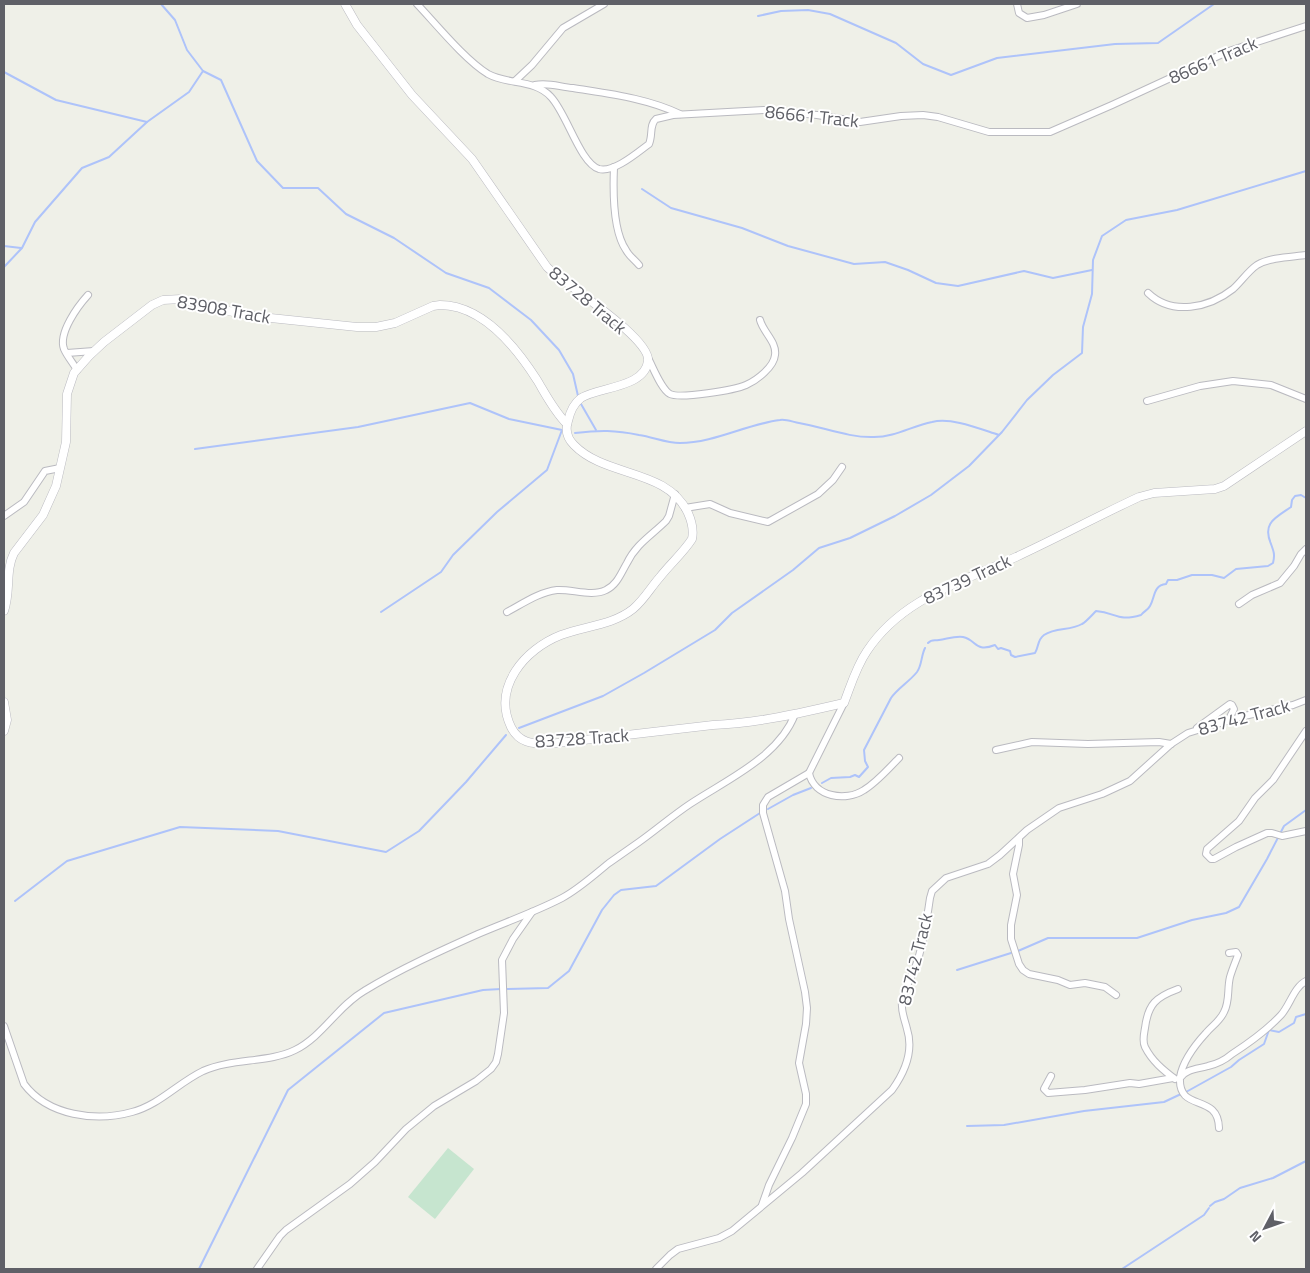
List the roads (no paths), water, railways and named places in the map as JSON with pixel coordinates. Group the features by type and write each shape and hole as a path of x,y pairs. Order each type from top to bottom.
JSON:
{"street":[{"name":"83728 Track","path":"345,4 358,25 412,95 472,159 547,267 612,317 641,346 648,357"},
{"path":"417,4 488,74 500,79 544,90 558,105 574,134 580,150 591,165 603,170 614,168 615,212 618,229 624,249 639,265"},
{"path":"515,82 563,28 604,4"},
{"path":"1016,4 1020,13 1027,18 1044,16 1077,4"},
{"name":"86661 Track","path":"614,168 649,144 652,124 656,118 681,115 764,110 817,115 860,122 923,115 938,117 989,132 1050,132 1228,51 1306,26"},
{"path":"532,86 540,84 553,85 628,96 654,103 681,115"},
{"path":"1148,294 1158,301 1173,306 1188,307 1207,304 1219,299 1233,289 1260,264 1306,255"},
{"path":"77,370 63,345 66,332 76,309 88,296"},
{"name":"83908 Track","path":"4,610 8,596 8,568 10,560 48,506 56,486 66,442 70,383 77,370 94,351 145,310 163,300 171,298 181,299 262,317 357,327 384,326 404,320 434,306 450,305 465,309 497,331 524,362 555,410 567,424"},
{"path":"648,357 662,386 670,394 702,394 742,386 766,370 775,358 775,348 760,320"},
{"path":"67,353 94,351"},
{"path":"567,424 571,412 580,399 634,379 646,367 648,357"},
{"path":"1147,401 1200,386 1233,382 1271,385 1306,399"},
{"name":"83728 Track","path":"567,424 569,439 585,454 602,464 655,482 674,494 685,508 693,528 692,539 638,605 618,617 550,640 540,646 519,666 512,675 505,691 505,712 517,737 524,742 549,744 713,725 746,723 844,703"},
{"name":"83739 Track","path":"809,774 844,703 857,669 877,636 898,616 941,589 1037,547 1139,497 1154,493 1215,489 1224,486 1306,431"},
{"path":"685,508 710,504 730,513 768,522 818,494 833,480 842,467"},
{"path":"4,516 24,502 45,472 60,468"},
{"path":"507,612 544,593 556,590 593,592 608,589 616,582 639,544 666,521 674,494"},
{"path":"1239,604 1252,595 1280,583 1306,549"},
{"name":"83742 Track","path":"656,1269 678,1250 726,1235 802,1173 881,1101 901,1078 908,1058 911,1041 902,1015 904,992 918,960 932,891 946,878 988,864 1027,830 1059,808 1102,794 1130,781 1171,744 1194,730 1306,700"},
{"path":"4,702 7,720 4,732"},
{"path":"1194,730 1216,713 1232,704 1234,709 1228,721"},
{"path":"4,1026 24,1084 33,1094 46,1103 87,1117 134,1112 153,1103 181,1083 216,1065 274,1056 297,1049 316,1036 354,997 365,990 403,969 478,934 532,912 576,888 674,814 768,752 792,723 795,714"},
{"path":"1306,731 1273,780 1255,798 1239,820 1207,849 1206,854 1211,859 1214,859 1267,833 1282,836 1306,831"},
{"path":"996,750 1032,742 1088,744 1159,742 1171,744"},
{"path":"762,1205 769,1185 806,1104 806,1094 799,1063 807,1008 789,919 786,891 763,813 763,805 768,797 809,774 810,779 820,791 827,794 846,796 863,791 899,758"},
{"path":"1019,838 1013,874 1016,895 1011,939 1019,964 1029,974 1058,980 1070,985 1085,983 1105,987 1116,995"},
{"path":"257,1269 286,1230 350,1184 376,1162 400,1134 434,1106 476,1081 491,1069 496,1062 498,1054 504,1013 502,960 513,939 532,912"},
{"path":"1178,1080 1189,1055 1202,1037 1220,1019 1226,1009 1230,976 1238,955 1236,952 1229,953"},
{"path":"1051,1076 1044,1089 1048,1093 1085,1090 1130,1082 1140,1084 1178,1080 1187,1072 1207,1067 1225,1059 1255,1038 1280,1016 1299,987 1306,981"},
{"path":"1178,989 1160,996 1152,1005 1147,1014 1143,1042 1158,1065 1178,1080 1184,1095 1213,1110 1217,1117 1219,1128"}],"waterway":[{"path":"161,4 175,20 187,50 203,71 221,80 257,161 283,188 318,188 346,214 394,238 446,273 489,288 531,320 559,350 573,374 578,396"},
{"path":"758,16 781,11 808,10 830,14 896,43 923,64 951,75 997,58 1115,44 1158,43 1214,4"},
{"path":"4,267 22,248 35,222 82,168 109,157 147,122 189,92 203,71"},
{"path":"4,72 56,100 147,122"},
{"path":"519,728 603,696 644,673 715,630 732,613 793,570 819,548 850,538 895,516 931,495 969,466 1002,432 1027,400 1053,375 1082,353 1083,327 1092,294 1093,260 1102,236 1126,220 1177,210 1306,171"},
{"path":"642,189 671,208 742,228 788,246 854,264 885,262 936,283 958,286 1024,271 1053,278 1092,270"},
{"path":"4,246 21,248"},
{"path":"195,449 358,427 470,403 509,419 562,430 547,470 497,512 453,555 441,572 381,612"},
{"path":"581,404 596,430"},
{"path":"575,433 615,431 680,443 705,440 755,425 787,420 865,437 882,437 940,421 966,424 999,435"},
{"path":"928,643 954,637 963,637 980,647 984,648 995,645 998,649 1010,651 1011,655 1015,657 1035,653 1040,639 1044,635 1082,624 1096,611 1127,618 1141,615 1150,606 1157,589 1166,584 1168,580 1177,580 1192,575 1212,575 1224,578 1236,569 1268,566 1273,563 1274,554 1269,537 1269,526 1275,518 1291,507 1295,496 1301,495 1306,498"},
{"path":"822,783 831,778 855,775 859,777 868,767 865,761 864,750 891,698 917,672 925,648"},
{"path":"15,901 67,861 180,827 278,831 386,852 419,831 466,782 506,735"},
{"path":"768,809 793,795 811,788"},
{"path":"1018,951 1048,938 1137,938 1192,920 1226,913 1239,907 1284,826 1306,810"},
{"path":"505,989 548,988 569,971 602,910 614,895 621,890 656,886 720,839 760,813"},
{"path":"957,970 1011,953"},
{"path":"199,1269 288,1090 384,1013 483,990 501,989"},
{"path":"1186,1092 1231,1067 1264,1044 1269,1030 1279,1032 1294,1023 1296,1017 1306,1014"},
{"path":"967,1126 1004,1125 1084,1111 1164,1102 1181,1094"},
{"path":"1210,1206 1240,1188 1273,1178 1306,1161"},
{"path":"1122,1269 1204,1215 1209,1208"}]}
